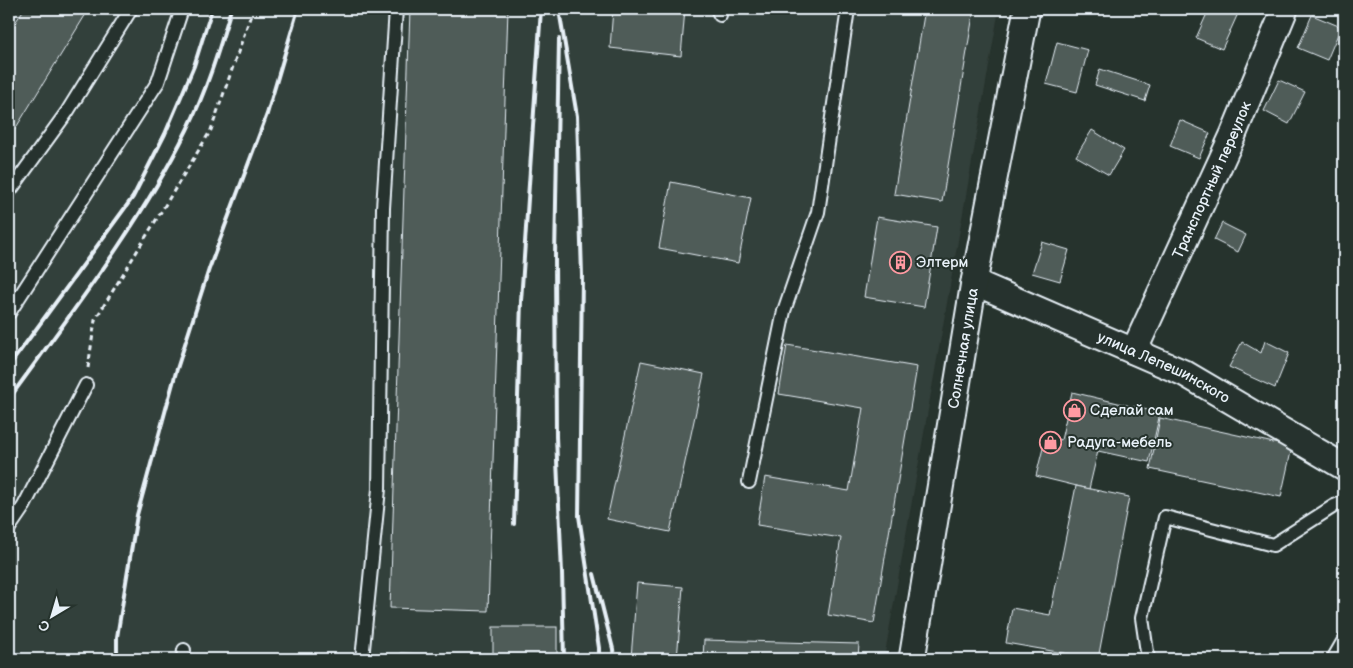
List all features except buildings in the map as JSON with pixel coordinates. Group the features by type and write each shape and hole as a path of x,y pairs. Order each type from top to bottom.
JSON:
{"street":[{"name":"Солнечная улица","path":"912,659 974,282 1027,9"},
{"name":"Транспортный переулок","path":"1134,351 1233,136 1285,9"},
{"name":"улица Лепешинского","path":"974,282 1184,373 1344,467"}],"lane":[{"path":"9,192 67,112 131,9"},
{"path":"9,313 158,82 182,9"},
{"path":"362,659 379,489 383,208 396,9"},
{"path":"750,482 784,311 818,212 848,9"},
{"path":"9,528 24,506 86,385"},
{"path":"1148,659 1142,618 1165,517 1273,545 1334,506 1344,502"},
{"path":"1333,659 1344,640"}],"path":[{"path":"86,385 95,320 211,130 253,9"}],"shaded area":[{"path":"9,9 999,9 884,659 9,659"}],"railway":[{"path":"9,13 11,9"},
{"path":"9,366 133,197 165,134 194,66 212,9"},
{"path":"9,399 104,268 168,166 200,101 231,9"},
{"path":"117,659 117,637 137,515 176,372 209,269 267,114 298,9"},
{"path":"514,524 521,301 541,9"},
{"path":"559,10 577,116 582,275 579,516 599,648 599,659"},
{"path":"559,39 555,257 556,437 564,659"},
{"path":"594,574 614,659"}],"place":[{"name":"Элтерм","path":"900,262"},
{"name":"Сделай сам","path":"1074,410"},
{"name":"Радуга-мебель","path":"1051,442"}]}
